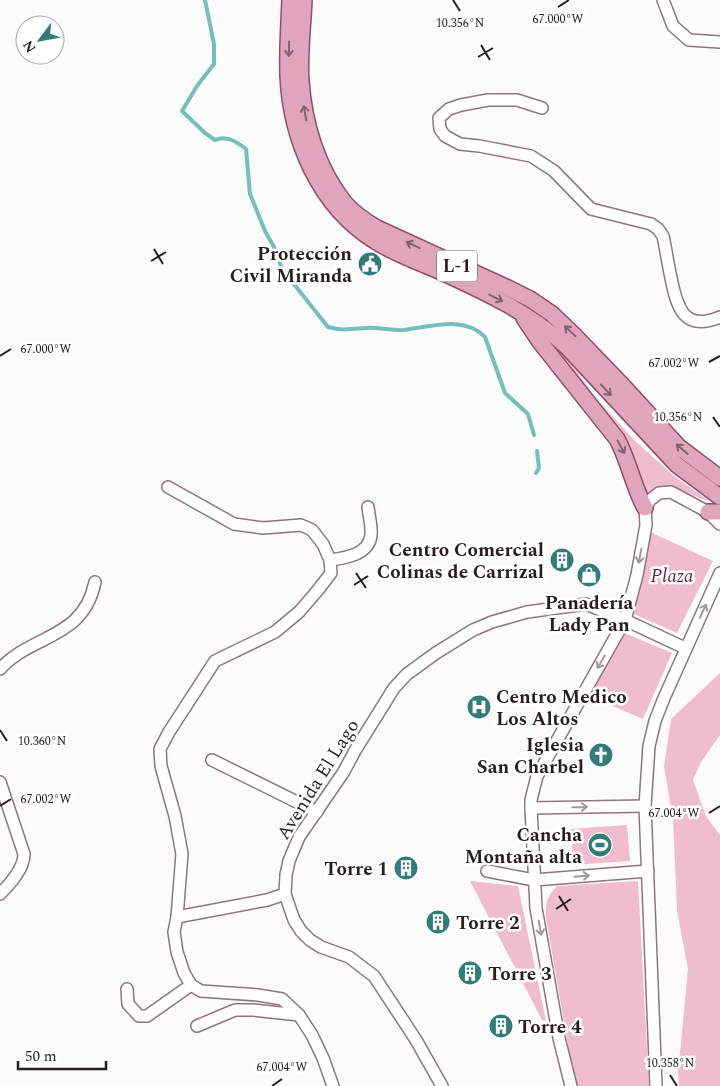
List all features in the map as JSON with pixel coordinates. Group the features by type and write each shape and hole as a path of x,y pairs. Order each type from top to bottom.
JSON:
{"main road":[{"name":"L-1","path":"290,0 288,76 294,122 304,154 320,187 337,210 375,242 468,284 519,310 552,334 567,347 677,465 720,497"},
{"name":"L-1","path":"304,0 301,79 309,132 317,156 344,202 377,228 508,288 530,299 552,314 612,374 679,447 720,478"},
{"path":"519,310 540,342 617,439 625,454 638,494 645,508"}],"street":[{"path":"662,0 673,26 689,40 720,42"},
{"path":"542,108 517,100 488,100 461,105 449,110 439,118 440,129 445,136 460,144 531,156 554,171 591,209 651,224 663,236 679,310 686,317 697,321 709,321 720,317"},
{"path":"168,487 234,524 262,528 301,525 312,530 323,544 330,560 330,573 299,612 275,632 215,661 160,749 161,766 175,816 182,854 174,932 177,952 184,974 191,985 201,991 258,995 282,999 299,1015 312,1035 333,1086"},
{"path":"571,1086 559,1038 536,908 531,800 537,776 625,620 637,575 646,525 645,508 650,500 659,493 671,492 714,512 720,524"},
{"path":"330,560 348,558 368,545 371,535 368,508"},
{"path":"656,1086 645,806 649,746 655,721 685,648 720,573"},
{"path":"0,669 8,660 73,623 85,609 93,592 95,582"},
{"name":"Avenida El Lago","path":"442,1086 416,1040 374,976 349,957 321,948 300,930 294,920 285,894 286,875 289,861 299,837 343,773 394,688 407,674 446,646 473,630 492,622 550,608 586,604 685,648"},
{"path":"212,760 317,812"},
{"path":"0,782 24,854 24,862 0,894"},
{"path":"531,808 645,806"},
{"path":"487,871 534,880 648,871"},
{"path":"177,917 267,900 285,894"},
{"path":"127,989 128,1004 139,1016 147,1016 191,985"},
{"path":"197,1026 235,1010 299,1015"}],"green space":[{"path":"543,333 578,373 595,397 634,440 674,476 711,502 673,488 655,488 641,501 637,470 627,444 540,334"},
{"name":"Plaza","path":"648,531 713,561 677,633 629,612"},
{"path":"620,631 672,653 643,719 591,697"},
{"path":"720,673 720,735 701,762 693,780 706,816 720,835 720,1086 679,1086 678,1073 688,969 677,911 673,818 664,767 671,719"},
{"name":"Cancha Montaña alta","path":"627,825 630,861 573,865 571,829"},
{"path":"470,881 518,886 546,1021 542,1020"},
{"path":"638,881 649,1086 575,1086 546,917 547,900 557,886"}],"waterway":[{"path":"205,0 214,44 214,64 197,86 182,111 215,140 228,139 246,149 250,194 282,269 328,327 404,330 457,324 477,330 485,337 505,393 528,414 534,435"},
{"path":"536,473 539,468 537,451"}],"place":[{"name":"Protección Civil Miranda","path":"370,264"},
{"name":"Centro Comercial Colinas de Carrizal","path":"562,560"},
{"name":"Panadería Lady Pan","path":"589,575"},
{"name":"Centro Medico Los Altos","path":"479,707"},
{"name":"Iglesia San Charbel","path":"601,755"},
{"name":"Cancha Montaña alta","path":"600,845"},
{"name":"Torre 1","path":"406,868"},
{"name":"Torre 2","path":"438,922"},
{"name":"Torre 3","path":"470,973"},
{"name":"Torre 4","path":"501,1026"}]}
